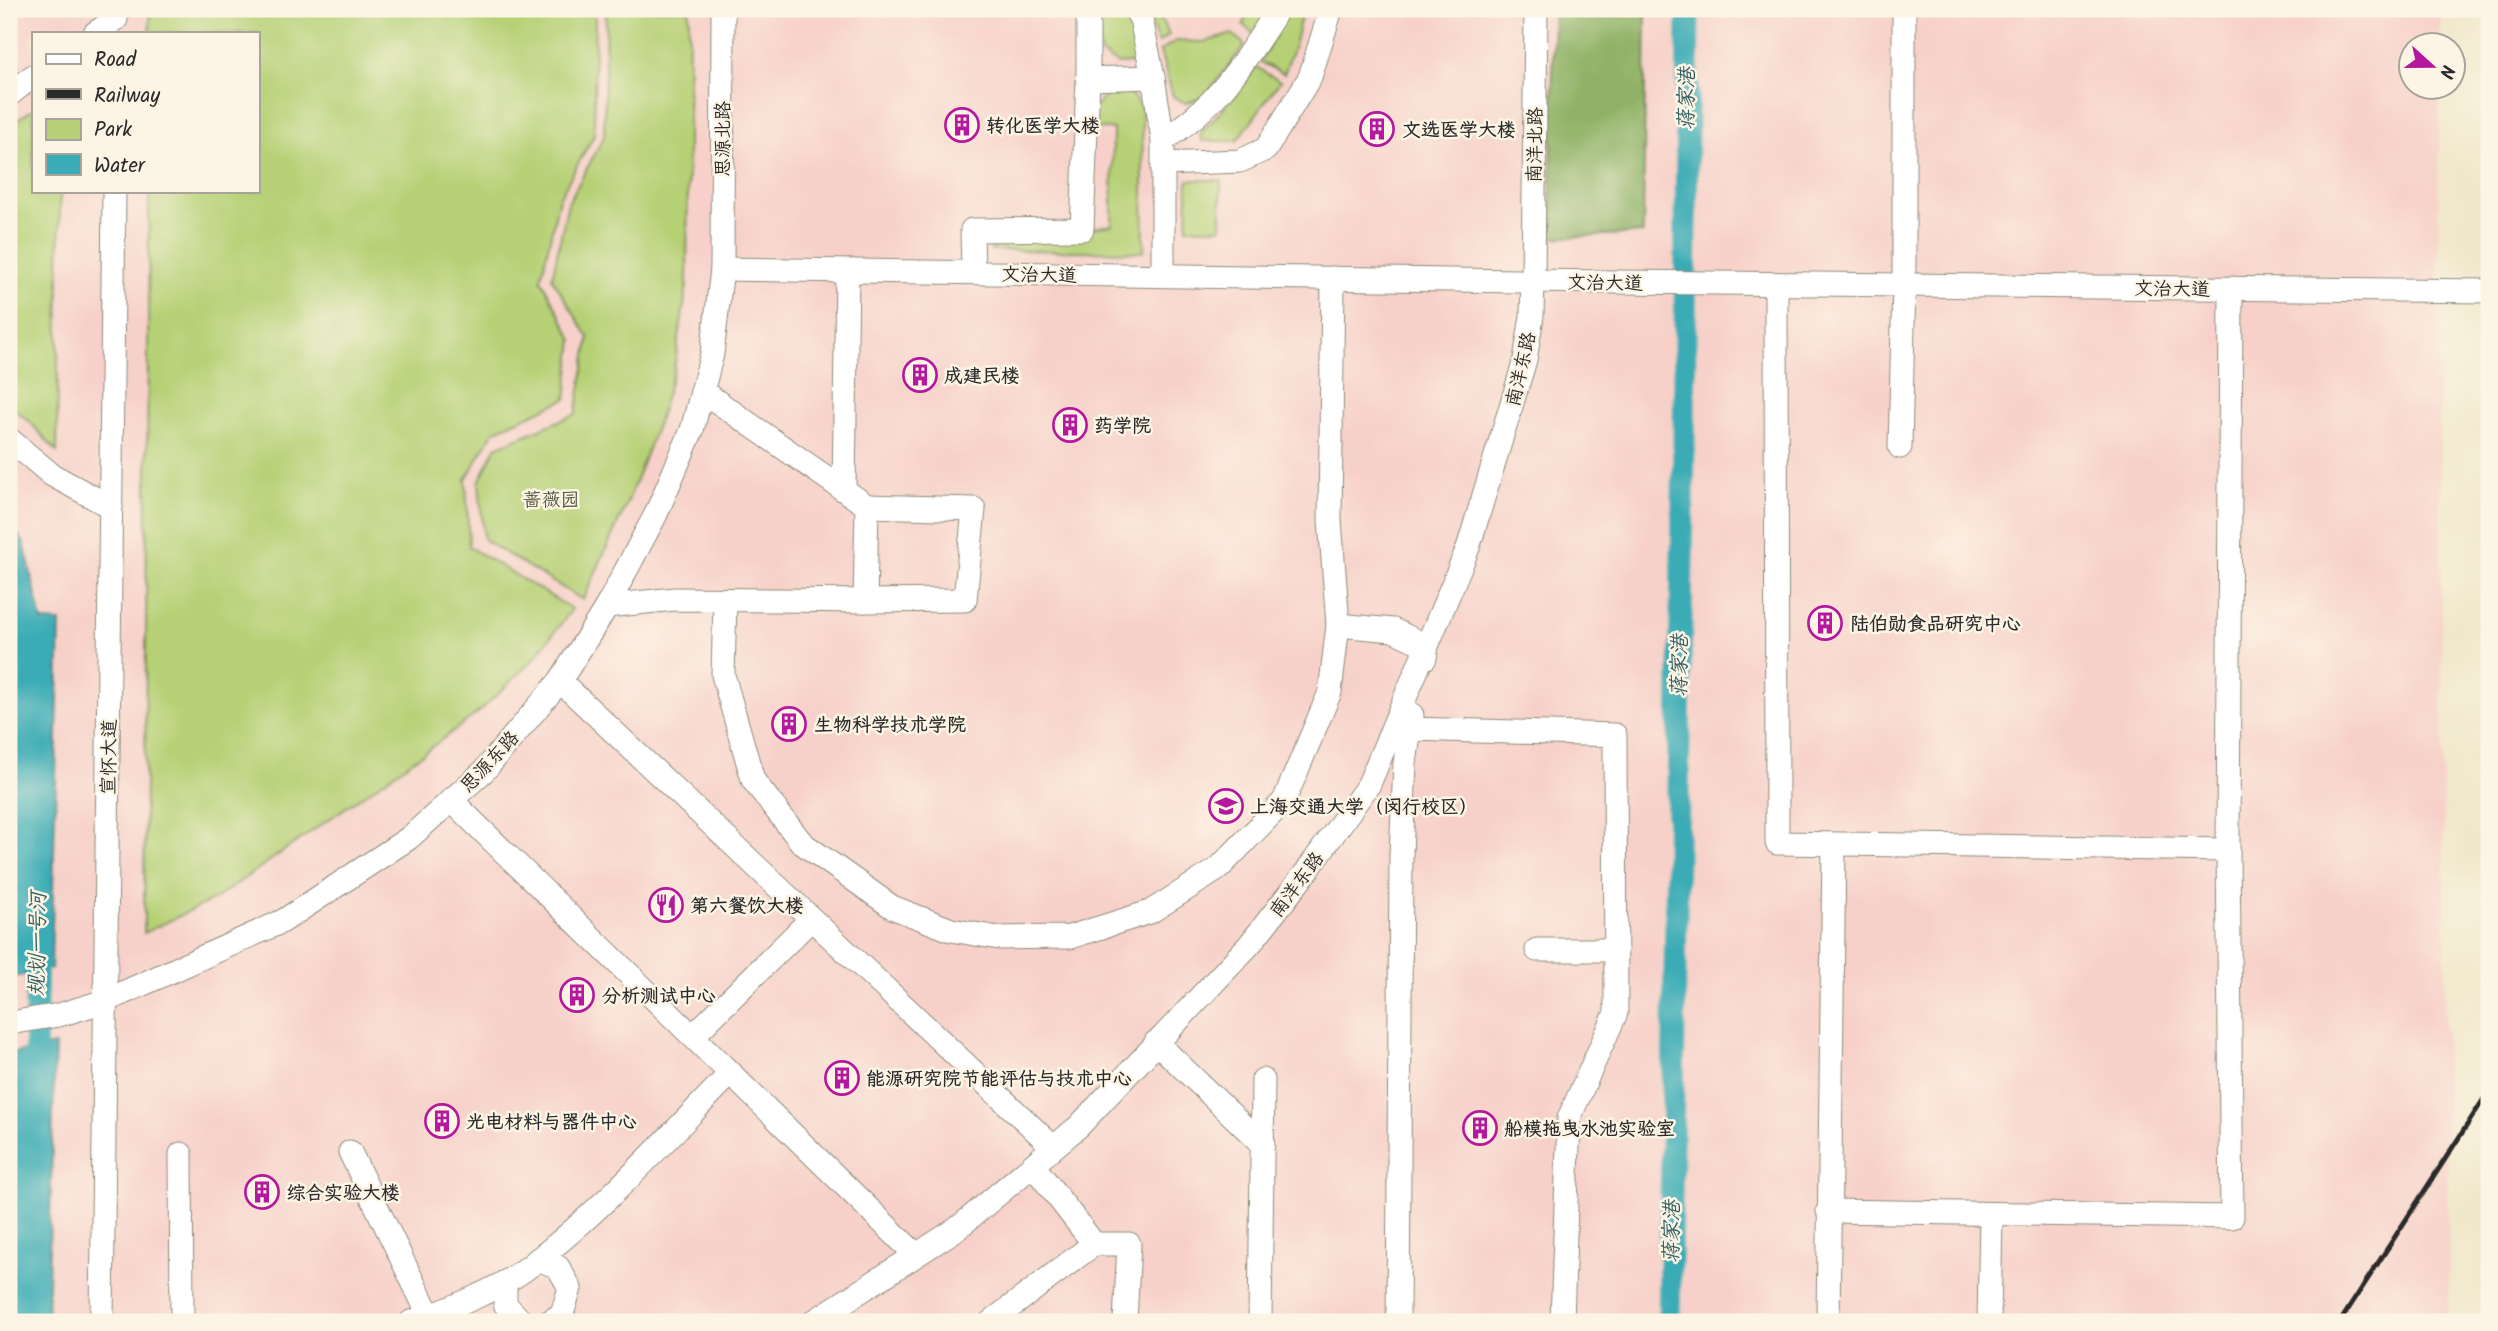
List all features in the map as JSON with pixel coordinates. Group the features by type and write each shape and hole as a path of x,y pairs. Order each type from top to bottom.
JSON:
{"street":[{"name":"思源北路","path":"722,269 723,9"},
{"path":"973,272 972,230 1082,229 1088,9"},
{"path":"1135,9 1141,19 1163,140 1163,275"},
{"path":"1163,140 1188,124 1229,83 1276,9"},
{"path":"1163,164 1240,161 1266,149 1310,77 1331,9"},
{"name":"南洋北路","path":"1533,281 1536,9"},
{"path":"1900,447 1904,285 1904,9"},
{"path":"97,32 116,20"},
{"path":"9,95 32,77"},
{"path":"1088,79 1153,78"},
{"name":"宣怀大道","path":"102,1322 114,192"},
{"name":"文治大道","path":"722,269 2489,291"},
{"name":"思源东路","path":"9,1023 59,1014 105,1001 283,921 409,838 484,771 560,681 607,606 656,514 692,430 712,354 722,269"},
{"path":"844,490 847,271"},
{"path":"725,600 723,675 753,780 802,843 892,907 951,930 999,938 1069,937 1150,912 1219,869 1284,801 1330,692 1338,625 1330,520 1333,278"},
{"name":"南洋东路","path":"813,1322 958,1228 1079,1126 1250,944 1307,872 1369,784 1468,548 1525,360 1532,316 1533,281"},
{"path":"1776,284 1777,843 2228,850"},
{"path":"1828,1211 2232,1217 2228,850 2231,288"},
{"path":"607,606 675,599 965,600 974,509 867,506 702,391"},
{"path":"9,439 52,475 111,507"},
{"path":"864,601 867,506"},
{"path":"1338,625 1393,631 1427,646 1405,763 1401,855 1398,1322"},
{"path":"560,681 1053,1147"},
{"path":"1410,729 1615,735 1616,1013 1569,1118 1562,1322"},
{"path":"451,800 916,1255"},
{"path":"1828,1322 1834,845"},
{"path":"693,1036 811,919"},
{"path":"1537,950 1616,950"},
{"path":"1156,1042 1263,1145"},
{"path":"350,1153 420,1320 505,1282 538,1259 605,1201 731,1073"},
{"path":"1260,1322 1263,1080"},
{"path":"181,1154 182,1322"},
{"path":"1033,1165 1094,1244"},
{"path":"1989,1322 1991,1215"},
{"path":"991,1322 1094,1244 1129,1244 1125,1322"},
{"path":"538,1259 558,1267 570,1288 562,1314 550,1322"},
{"path":"505,1282 505,1304 522,1322"}],"shaded area":[{"name":"上海交通大学（闵行校区）","path":"9,9 2441,9 2440,32 2396,32 2396,102 2440,102 2438,290 2449,1322 9,1322"}],"green space":[{"path":"150,9 595,9 594,135 559,198 541,279 573,340 566,399 494,431 466,479 469,547 572,609 533,660 480,711 215,899 144,933 149,192 259,192 259,32 150,32"},
{"name":"蔷薇园","path":"606,9 689,9 687,286 674,369 656,428 628,501 583,600 484,540 479,482 496,447 576,414 589,338 552,278 568,203 604,137"},
{"path":"1146,9 1156,9 1169,35 1158,43"},
{"path":"1249,9 1268,9 1255,35 1243,25"},
{"path":"1285,9 1303,9 1284,74 1260,62 1275,36"},
{"path":"1554,9 1646,9 1643,233 1550,238"},
{"path":"1113,10 1129,18 1138,53 1132,63 1118,64 1101,54 1096,34 1101,16"},
{"path":"1232,34 1245,45 1203,98 1185,103 1173,96 1160,51 1176,41 1204,42"},
{"path":"1256,67 1280,81 1237,141 1202,141 1200,134"},
{"path":"1129,92 1142,108 1144,252 991,250 990,241 1112,225 1113,129 1094,129 1094,108 1108,93"},
{"path":"32,110 32,192 60,192 57,452 30,422 9,405 9,125"},
{"path":"1188,180 1221,180 1221,228 1187,228"}],"water":[{"path":"9,523 24,543 42,621 60,622 51,969 9,978"},
{"path":"55,1045 47,1322 9,1322 9,1054"}],"waterway":[{"name":"蒋家港","path":"1669,1322 1684,441 1688,9"},
{"name":"规划一号河","path":"35,1078 37,941"}],"railway":[{"path":"2340,1322 2489,1091"}],"place":[{"name":"转化医学大楼","path":"962,125"},
{"name":"文选医学大楼","path":"1377,129"},
{"name":"成建民楼","path":"920,375"},
{"name":"药学院","path":"1070,425"},
{"name":"陆伯勋食品研究中心","path":"1825,623"},
{"name":"生物科学技术学院","path":"789,724"},
{"name":"上海交通大学（闵行校区）","path":"1226,806"},
{"name":"第六餐饮大楼","path":"666,905"},
{"name":"分析测试中心","path":"577,995"},
{"name":"能源研究院节能评估与技术中心","path":"842,1078"},
{"name":"光电材料与器件中心","path":"442,1121"},
{"name":"船模拖曳水池实验室","path":"1480,1128"},
{"name":"综合实验大楼","path":"262,1192"}]}
